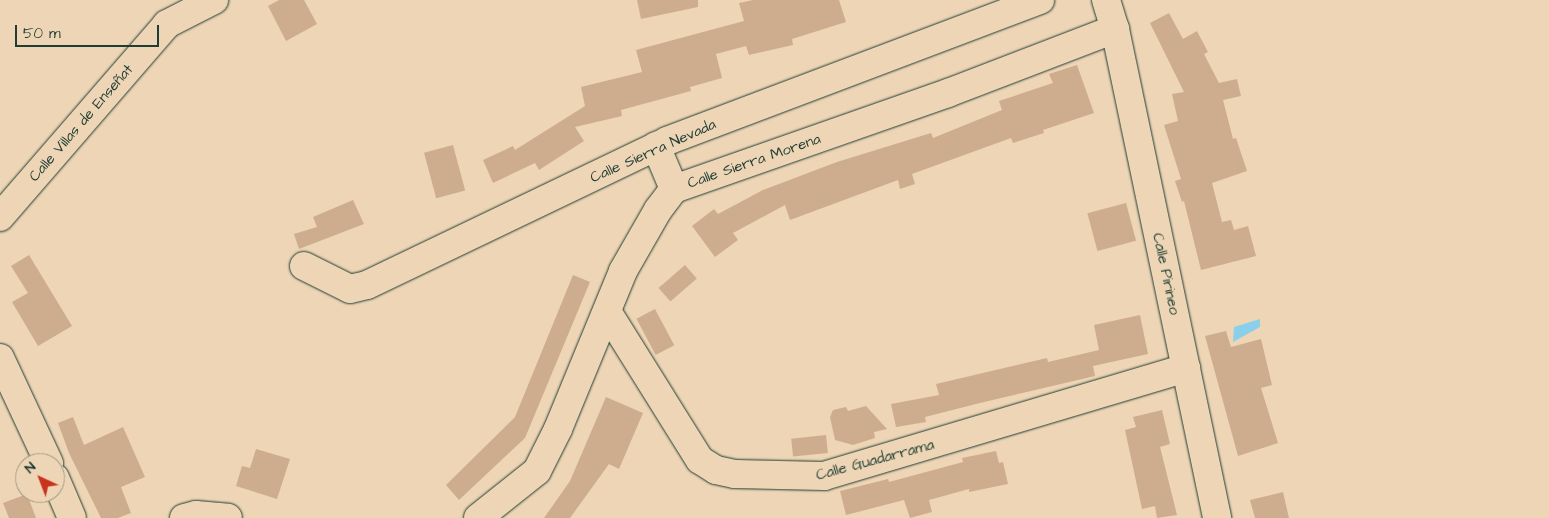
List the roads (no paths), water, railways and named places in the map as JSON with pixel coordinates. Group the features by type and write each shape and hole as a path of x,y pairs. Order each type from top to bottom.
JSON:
{"street":[{"name":"Calle Villas de Enseñat","path":"0,217 167,24 214,0"},
{"name":"Calle Sierra Nevada","path":"304,266 350,289 367,285 656,146 1040,0"},
{"name":"Calle Pirineo","path":"1106,0 1116,29 1217,518"},
{"name":"Calle Sierra Morena","path":"478,518 537,471 558,429 608,312 623,271 658,210 674,189 948,93 1116,29"},
{"path":"656,146 674,189"},
{"name":"Calle Guadarrama","path":"608,312 700,460 716,470 735,474 778,478 824,476 1186,368"},
{"path":"0,358 44,453"},
{"path":"65,502 72,518"},
{"path":"184,518 196,515 228,518"}],"water":[{"path":"1260,319 1260,327 1233,342 1234,327"}]}
